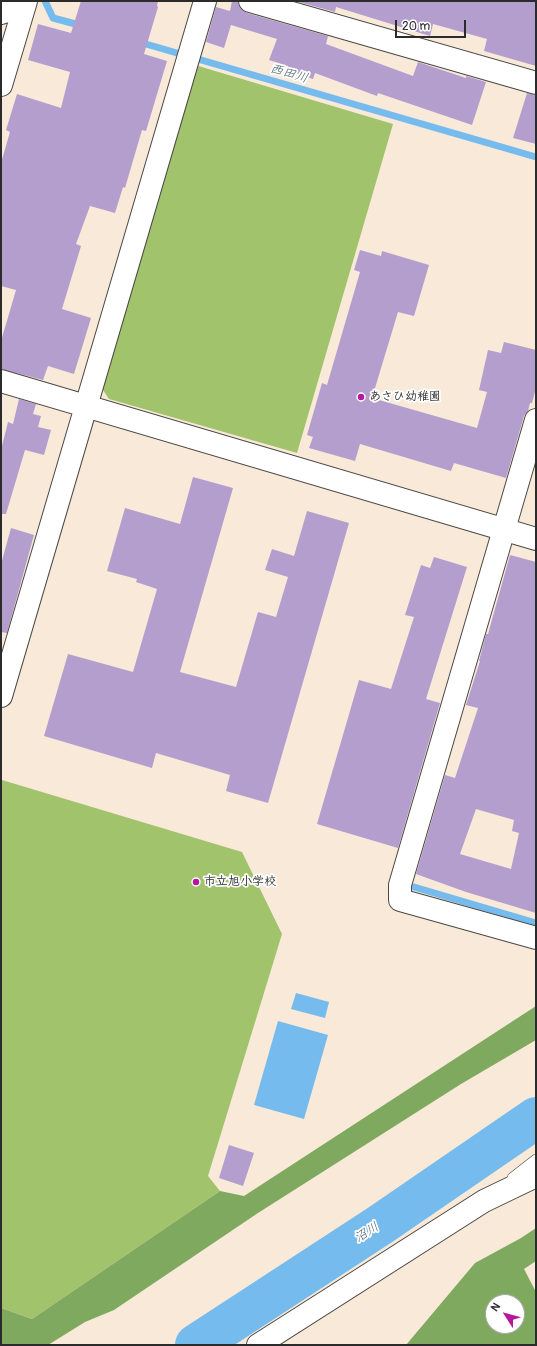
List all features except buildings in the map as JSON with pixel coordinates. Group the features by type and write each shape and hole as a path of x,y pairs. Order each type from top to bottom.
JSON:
{"street":[{"path":"1,696 205,1"},
{"path":"250,1 536,83"},
{"path":"1,13 25,3"},
{"path":"1,85 25,3"},
{"path":"1,381 536,539"},
{"path":"536,420 400,885 400,900 536,938"},
{"path":"258,1345 484,1201 536,1176"}],"lane":[{"path":"484,1201 536,1160"}],"green space":[{"path":"195,65 393,124 297,453 109,399 101,387"},
{"path":"2,780 242,852 282,934 208,1176 220,1191 32,1319 1,1308"},
{"path":"536,1006 536,1040 461,1084 258,1213 114,1310 85,1322 48,1345 1,1345 1,1308 32,1319 220,1191 244,1196"},
{"path":"536,1228 536,1261 524,1269 536,1292 536,1345 406,1345 475,1263 521,1238"}],"water":[{"path":"296,993 329,1002 325,1018 291,1009"},
{"path":"278,1021 328,1035 304,1119 254,1105"}],"waterway":[{"name":"西田川","path":"45,1 53,18 83,26"},
{"name":"西田川","path":"139,42 536,157"},
{"path":"414,887 536,923"},
{"name":"沼川","path":"196,1345 380,1225 536,1118"}],"place":[{"name":"あさひ幼稚園","path":"361,397"},
{"name":"市立旭小学校","path":"196,882"}]}
